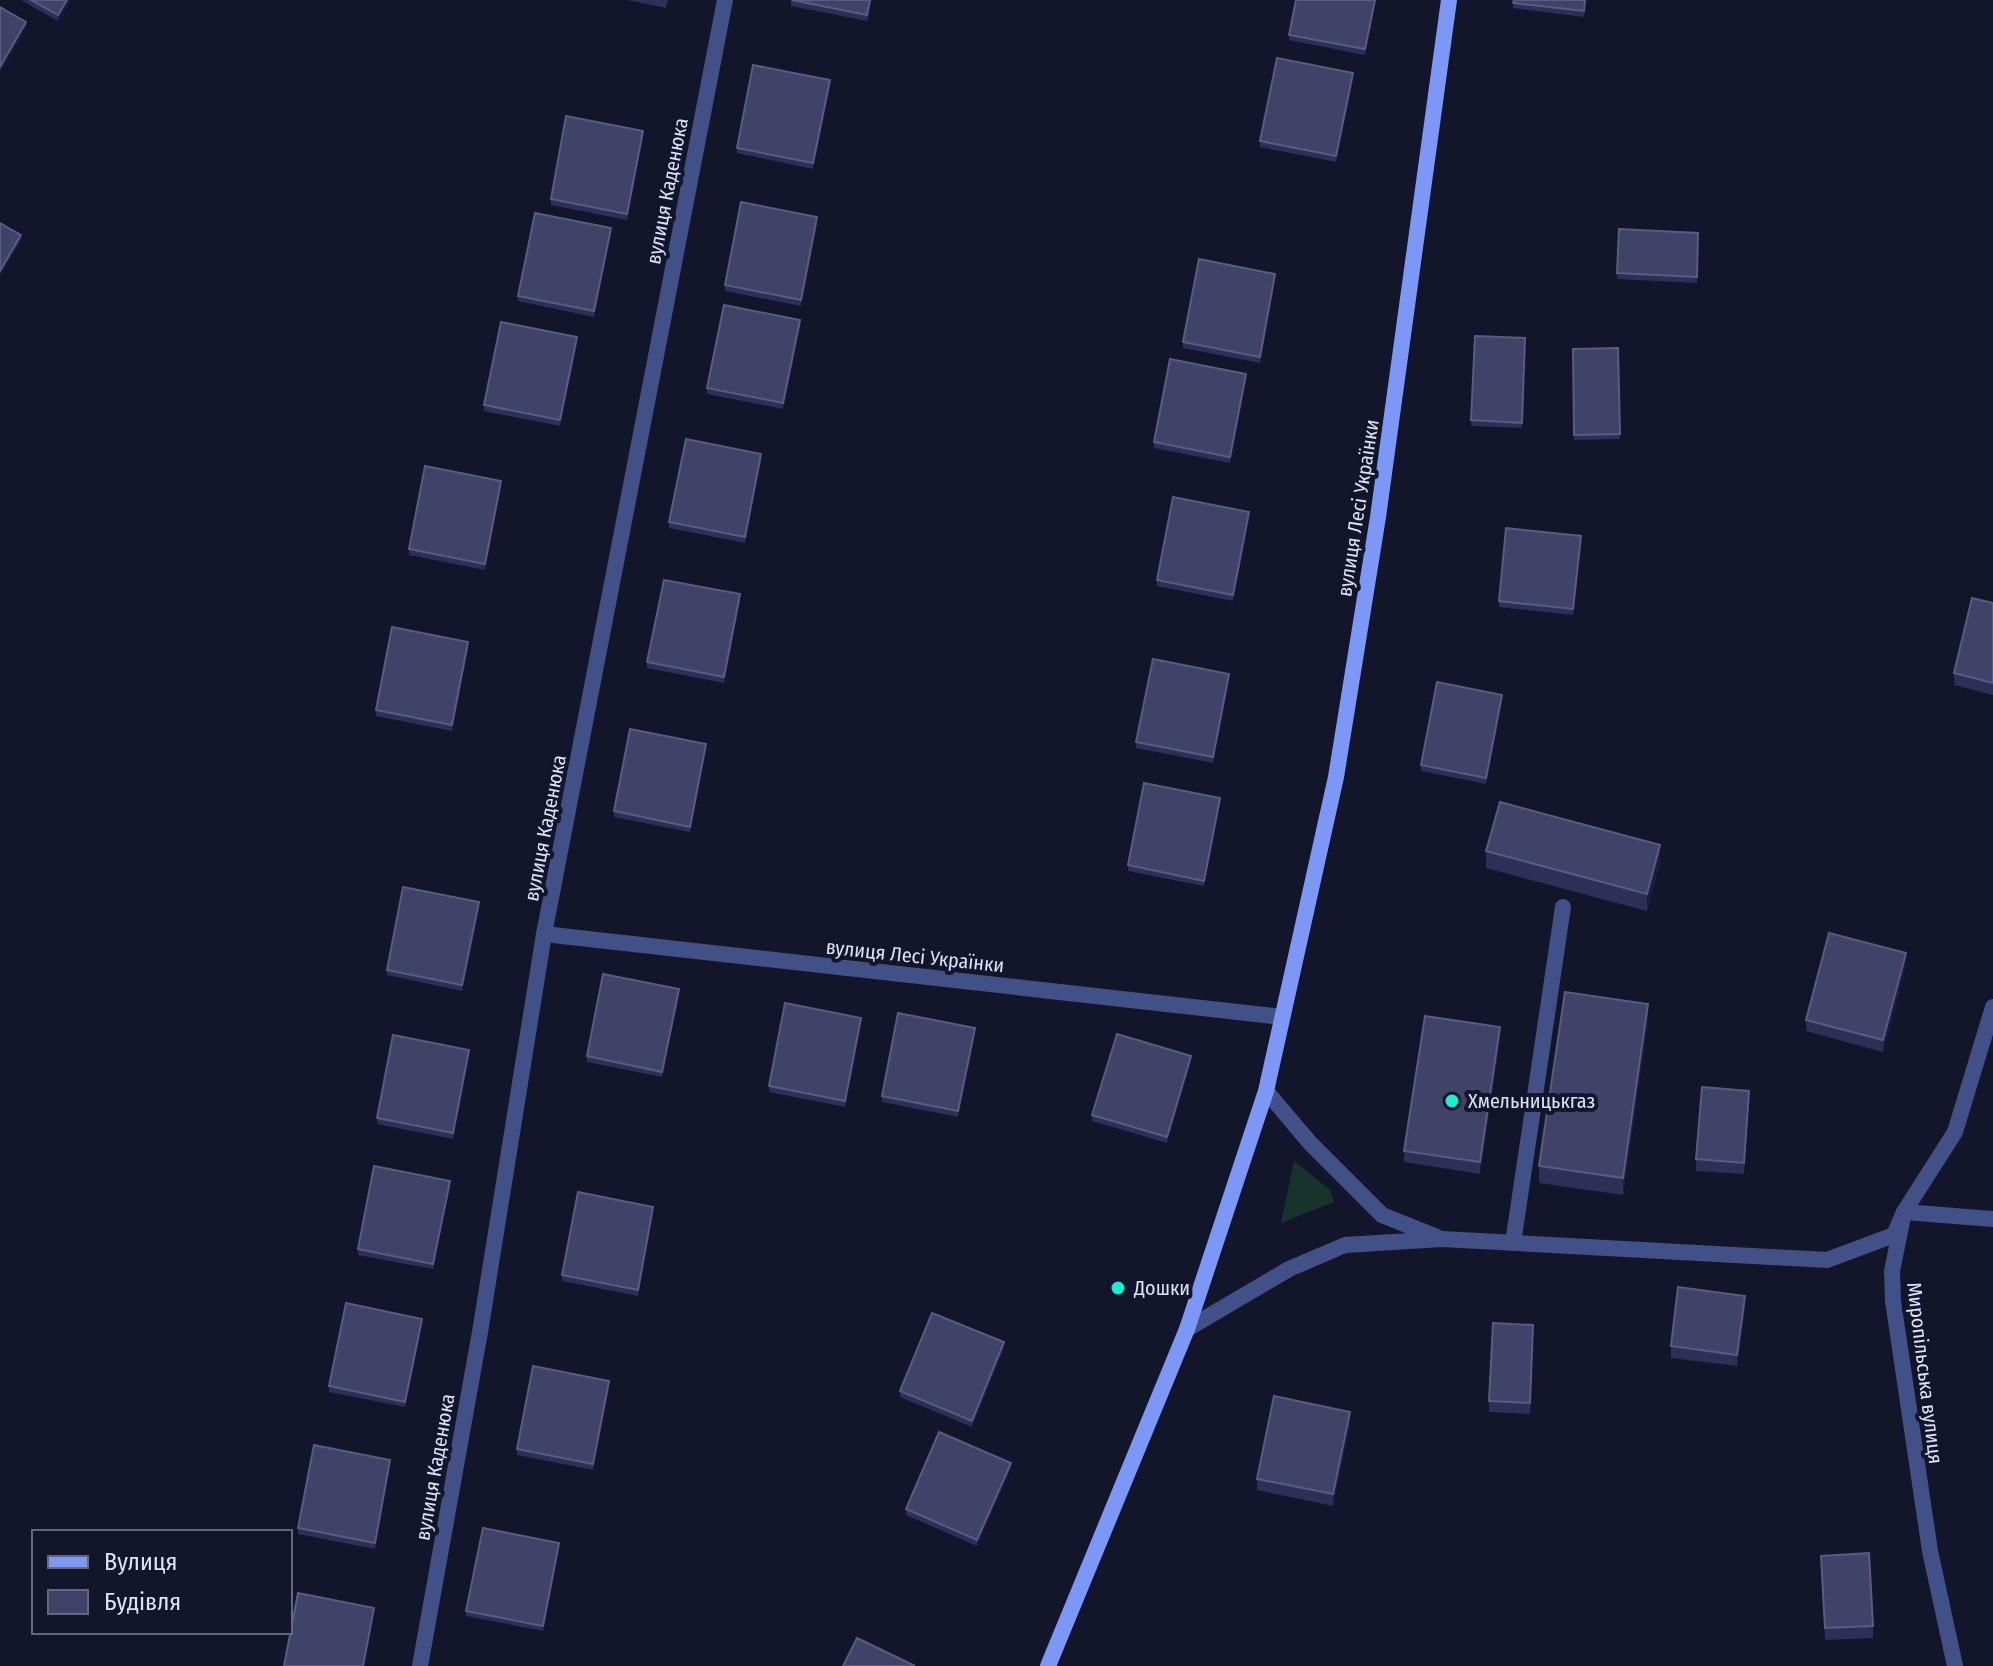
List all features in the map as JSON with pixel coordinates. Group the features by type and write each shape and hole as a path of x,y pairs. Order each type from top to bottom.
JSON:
{"main road":[{"name":"вулиця Лесі Українки","path":"1048,1666 1187,1329 1266,1091 1338,761 1382,486 1449,0"}],"street":[{"name":"вулиця Каденюка","path":"420,1666 480,1332 544,934 725,0"},
{"path":"1513,1243 1563,907"},
{"name":"вулиця Лесі Українки","path":"544,934 1282,1017"},
{"name":"Миропільська вулиця","path":"1955,1666 1930,1551 1893,1301 1892,1271 1904,1212 1955,1132 1993,1007"},
{"path":"1266,1091 1310,1143 1382,1215 1442,1239"},
{"path":"1187,1329 1289,1269 1345,1245 1442,1239 1827,1260 1894,1235 1904,1212 1993,1219"}],"green space":[{"path":"1294,1161 1330,1190 1334,1202 1281,1223"}],"building":[{"path":"31,0 67,0 58,15"},
{"path":"792,0 870,0 867,15"},
{"path":"1296,0 1375,0 1365,49 1289,35"},
{"path":"1514,0 1585,0 1584,11 1513,3"},
{"path":"0,7 26,22 0,67"},
{"path":"1277,58 1353,73 1336,156 1260,141"},
{"path":"753,65 830,80 813,163 737,148"},
{"path":"566,116 643,131 627,214 551,199"},
{"path":"741,202 817,217 801,300 725,285"},
{"path":"535,213 611,228 594,311 518,296"},
{"path":"0,223 21,235 0,271"},
{"path":"1619,229 1698,233 1697,277 1617,273"},
{"path":"1199,259 1275,274 1260,357 1183,342"},
{"path":"724,305 800,320 783,403 707,388"},
{"path":"501,322 577,337 560,420 484,405"},
{"path":"1475,336 1525,338 1522,423 1471,420"},
{"path":"1618,348 1620,434 1574,435 1573,349"},
{"path":"1170,359 1246,374 1230,457 1154,442"},
{"path":"686,439 761,454 745,537 669,522"},
{"path":"425,466 501,481 485,564 409,549"},
{"path":"1173,497 1249,512 1233,595 1157,580"},
{"path":"1506,528 1581,536 1573,609 1499,601"},
{"path":"664,580 740,594 724,677 647,662"},
{"path":"1972,598 1993,603 1993,683 1954,673"},
{"path":"392,627 468,642 452,725 376,710"},
{"path":"1153,659 1229,674 1213,757 1136,742"},
{"path":"1437,682 1502,695 1486,778 1421,765"},
{"path":"630,729 706,744 690,827 614,811"},
{"path":"1144,783 1220,798 1204,881 1128,865"},
{"path":"1500,802 1660,845 1647,894 1486,851"},
{"path":"403,887 479,902 462,985 387,970"},
{"path":"1829,933 1906,953 1883,1040 1806,1020"},
{"path":"603,974 679,989 662,1072 587,1056"},
{"path":"1565,992 1648,1004 1623,1178 1539,1166"},
{"path":"785,1003 861,1018 845,1101 769,1086"},
{"path":"898,1013 975,1028 958,1111 882,1096"},
{"name":"Хмельницькгаз","path":"1425,1016 1500,1027 1480,1162 1404,1151"},
{"path":"1117,1034 1191,1056 1167,1137 1092,1115"},
{"path":"393,1035 469,1050 453,1133 377,1118"},
{"path":"1702,1087 1749,1091 1744,1163 1696,1159"},
{"path":"374,1166 450,1181 433,1264 358,1249"},
{"path":"578,1192 653,1207 638,1290 562,1275"},
{"path":"1678,1287 1745,1296 1737,1355 1671,1346"},
{"path":"346,1303 422,1319 405,1402 329,1386"},
{"path":"932,1313 1004,1342 972,1421 900,1391"},
{"path":"1493,1323 1533,1325 1530,1403 1489,1401"},
{"path":"533,1366 609,1381 593,1464 517,1449"},
{"path":"1274,1396 1350,1412 1333,1494 1257,1479"},
{"path":"939,1432 1011,1463 977,1540 906,1509"},
{"path":"314,1445 390,1460 375,1543 298,1528"},
{"path":"483,1528 559,1543 543,1626 466,1611"},
{"path":"1869,1553 1873,1626 1825,1628 1821,1556"},
{"path":"298,1593 374,1608 363,1666 284,1666"},
{"path":"857,1638 915,1666 843,1666"}],"place":[{"name":"Хмельницькгаз","path":"1452,1101"},
{"name":"Дошки","path":"1118,1288"}]}
